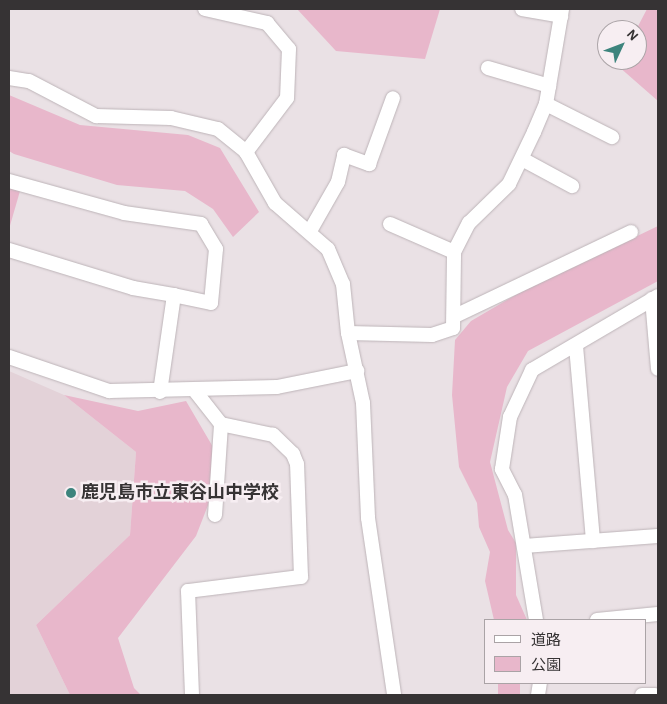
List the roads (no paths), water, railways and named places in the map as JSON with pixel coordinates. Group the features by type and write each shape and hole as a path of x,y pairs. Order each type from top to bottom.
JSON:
{"street":[{"path":"205,9 267,23 289,49 287,98 246,152"},
{"path":"348,333 446,334 455,316 454,252 462,232 510,184 546,104 562,12 522,9"},
{"path":"488,68 549,86"},
{"path":"9,78 29,81 96,116 195,121 218,129 246,152 275,203 310,231 338,267 348,333 357,371 365,428 368,518 394,695"},
{"path":"310,231 338,182 344,155 369,164 393,98"},
{"path":"546,104 612,137"},
{"path":"522,159 572,186"},
{"path":"9,181 124,213 201,224 216,249 211,303 133,288 9,250"},
{"path":"390,224 454,252"},
{"path":"455,316 631,232"},
{"path":"160,392 174,295"},
{"path":"536,619 515,495 502,469 510,417 527,375 655,297 658,369"},
{"path":"576,346 593,541"},
{"path":"9,357 108,391 160,392 277,387 357,371"},
{"path":"192,695 188,591 302,577 297,464 293,454 273,435 221,424 195,391"},
{"path":"216,515 221,424"},
{"path":"524,546 658,536"},
{"path":"607,619 658,614"},
{"path":"642,695 655,695"}],"place":[{"name":"鹿児島市立東谷山中学校","path":"71,493"}]}
